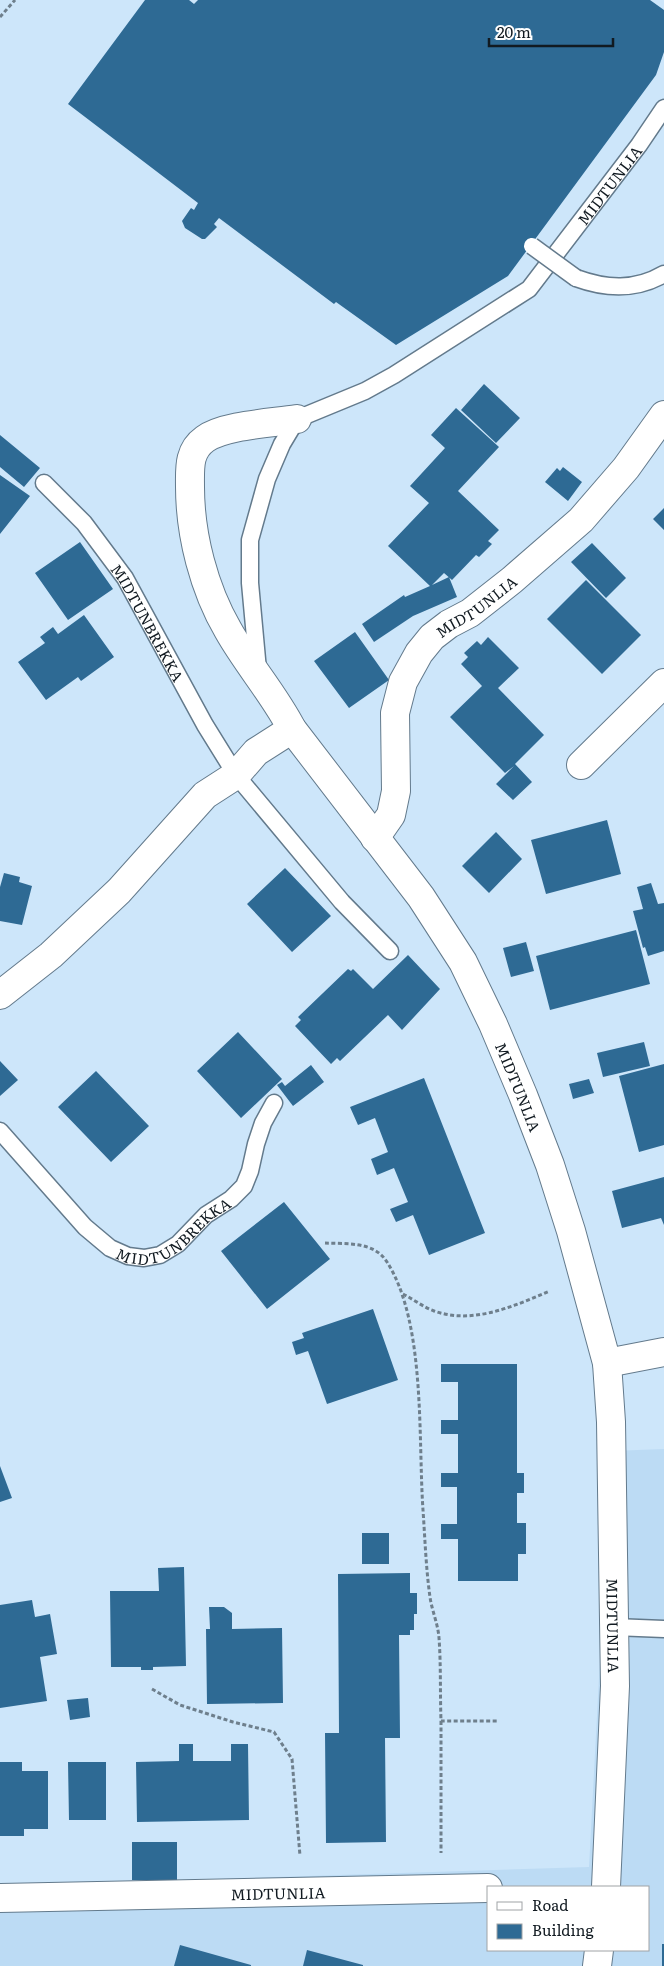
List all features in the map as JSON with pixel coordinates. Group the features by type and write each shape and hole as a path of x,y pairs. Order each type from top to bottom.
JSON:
{"street":[{"name":"MIDTUNLIA","path":"375,838 391,815 396,791 395,713 403,682 419,653 432,637 484,602 581,520 626,468 664,415"},
{"name":"MIDTUNLIA","path":"297,420 225,430 205,439 193,450 190,462 190,496 201,562 217,608 228,630 259,678 281,707 292,729 421,898 463,962 493,1024 550,1165 571,1231 607,1363 611,1422 615,1686 606,1886"},
{"path":"581,765 664,683"},
{"path":"0,995 51,955 119,891 205,795 236,775 256,752 292,729"},
{"path":"607,1363 664,1352"},
{"name":"MIDTUNLIA","path":"0,1898 487,1888"},
{"path":"597,1966 599,1951"}],"lane":[{"name":"MIDTUNLIA","path":"297,420 394,375 529,289 639,145 664,108"},
{"path":"532,246 576,278 597,286 624,287 654,280 664,274"},
{"path":"259,678 250,583 250,540 267,480 282,444 297,420"},
{"name":"MIDTUNBREKKA","path":"44,483 84,523 125,578 205,725 236,775 342,902 390,951"},
{"name":"MIDTUNBREKKA","path":"0,1131 85,1227 110,1248 128,1256 144,1258 160,1256 178,1244 206,1216 231,1199 244,1186 263,1123 274,1103"},
{"path":"614,1627 664,1629"}],"path":[{"path":"0,17 15,0"},
{"path":"325,1243 367,1246 376,1251 386,1261 402,1293 411,1334 418,1396 423,1509 430,1597 439,1636 441,1889"},
{"path":"402,1293 433,1311 453,1316 482,1315 523,1302 554,1289"},
{"path":"152,1689 180,1705 233,1722 274,1732 292,1759 302,1891"},
{"path":"441,1721 497,1721"}],"shaded area":[{"path":"664,1449 664,1966 0,1966 0,1886 589,1867 611,1451"}],"building":[{"path":"145,0 189,0 194,4 198,0 650,0 664,10 664,52 656,75 508,276 396,345 336,302 334,304 219,218 214,224 217,227 205,239 185,228 182,221 191,208 194,210 198,203 68,104"},
{"path":"484,384 520,418 496,443 461,410"},
{"path":"456,408 499,447 458,491 499,530 488,541 492,544 479,557 476,555 452,580 449,578 457,597 413,616 374,642 362,624 404,595 405,597 430,586 388,546 429,503 410,486 445,448 431,435","holes":["444,573 449,577 432,585"]},
{"path":"0,435 40,468 24,487 0,467"},
{"path":"563,467 582,482 568,501 545,482 557,468 560,471"},
{"path":"0,475 30,496 0,534"},
{"path":"664,508 664,530 653,519"},
{"path":"80,542 113,589 68,620 35,573"},
{"path":"592,543 626,578 606,598 571,562"},
{"path":"586,580 641,635 602,674 547,619"},
{"path":"84,615 114,657 81,681 78,677 46,700 18,662 45,643 40,637 53,627 58,634"},
{"path":"355,632 389,680 349,708 314,661"},
{"path":"488,637 519,668 498,688 544,735 515,764 532,782 513,800 496,784 514,766 505,773 450,717 482,686 461,664 468,657 464,653 477,641 481,645"},
{"path":"607,820 621,874 546,894 531,840"},
{"path":"496,832 522,859 489,893 462,866"},
{"path":"285,868 331,916 292,952 247,904"},
{"path":"4,873 20,877 19,882 32,886 22,925 0,921 0,887"},
{"path":"651,883 658,904 664,903 664,951 648,956 645,947 643,948 633,911 643,909 637,887"},
{"path":"636,930 650,984 550,1010 536,956"},
{"path":"526,942 534,971 511,977 503,948"},
{"path":"408,955 440,989 402,1030 388,1015 340,1061 337,1058 331,1064 295,1026 301,1020 298,1017 348,969 351,971 353,969 373,989"},
{"path":"238,1032 282,1079 241,1118 197,1071"},
{"path":"644,1042 650,1066 603,1077 597,1053"},
{"path":"0,1061 18,1080 0,1096"},
{"path":"664,1064 664,1145 639,1152 619,1076"},
{"path":"311,1065 324,1082 293,1106 277,1085 282,1082 285,1086"},
{"path":"96,1071 149,1126 111,1162 58,1107"},
{"path":"424,1078 485,1233 429,1255 413,1215 396,1222 390,1209 408,1202 394,1168 377,1175 371,1159 388,1152 375,1118 358,1125 350,1107"},
{"path":"589,1079 594,1093 573,1099 569,1084"},
{"path":"664,1177 664,1225 661,1218 622,1228 612,1191"},
{"path":"284,1202 330,1259 267,1309 221,1251"},
{"path":"373,1309 398,1380 327,1404 308,1351 296,1355 292,1342 304,1338 302,1333"},
{"path":"441,1364 517,1364 517,1473 524,1473 524,1493 517,1493 517,1523 526,1523 526,1554 518,1554 518,1581 458,1581 458,1539 441,1539 441,1524 457,1524 457,1487 441,1487 441,1473 458,1473 458,1434 441,1434 441,1420 458,1420 458,1382 441,1382"},
{"path":"0,1466 12,1498 0,1502"},
{"path":"362,1533 389,1533 389,1564 362,1564"},
{"path":"184,1567 186,1666 153,1667 153,1670 141,1670 141,1667 111,1667 110,1591 159,1591 158,1568"},
{"path":"410,1573 410,1593 417,1593 417,1614 414,1614 414,1630 410,1630 410,1635 399,1635 400,1738 385,1738 386,1842 326,1843 325,1733 339,1733 338,1574"},
{"path":"32,1600 35,1617 50,1614 57,1654 40,1657 47,1701 0,1708 0,1605"},
{"path":"209,1607 224,1607 232,1613 232,1629 282,1628 283,1703 207,1704 206,1629 210,1629"},
{"path":"88,1698 90,1717 70,1720 67,1700"},
{"path":"179,1744 193,1744 193,1761 231,1761 231,1744 248,1744 249,1820 137,1822 136,1762 179,1761"},
{"path":"0,1762 22,1762 22,1771 48,1771 48,1829 24,1829 24,1836 0,1836"},
{"path":"68,1762 106,1762 106,1820 69,1820"},
{"path":"132,1842 177,1842 177,1880 132,1880"},
{"path":"662,1944 664,1944 664,1966 662,1966"},
{"path":"180,1945 251,1965 251,1966 174,1966"},
{"path":"307,1950 363,1965 363,1966 303,1966"}]}
